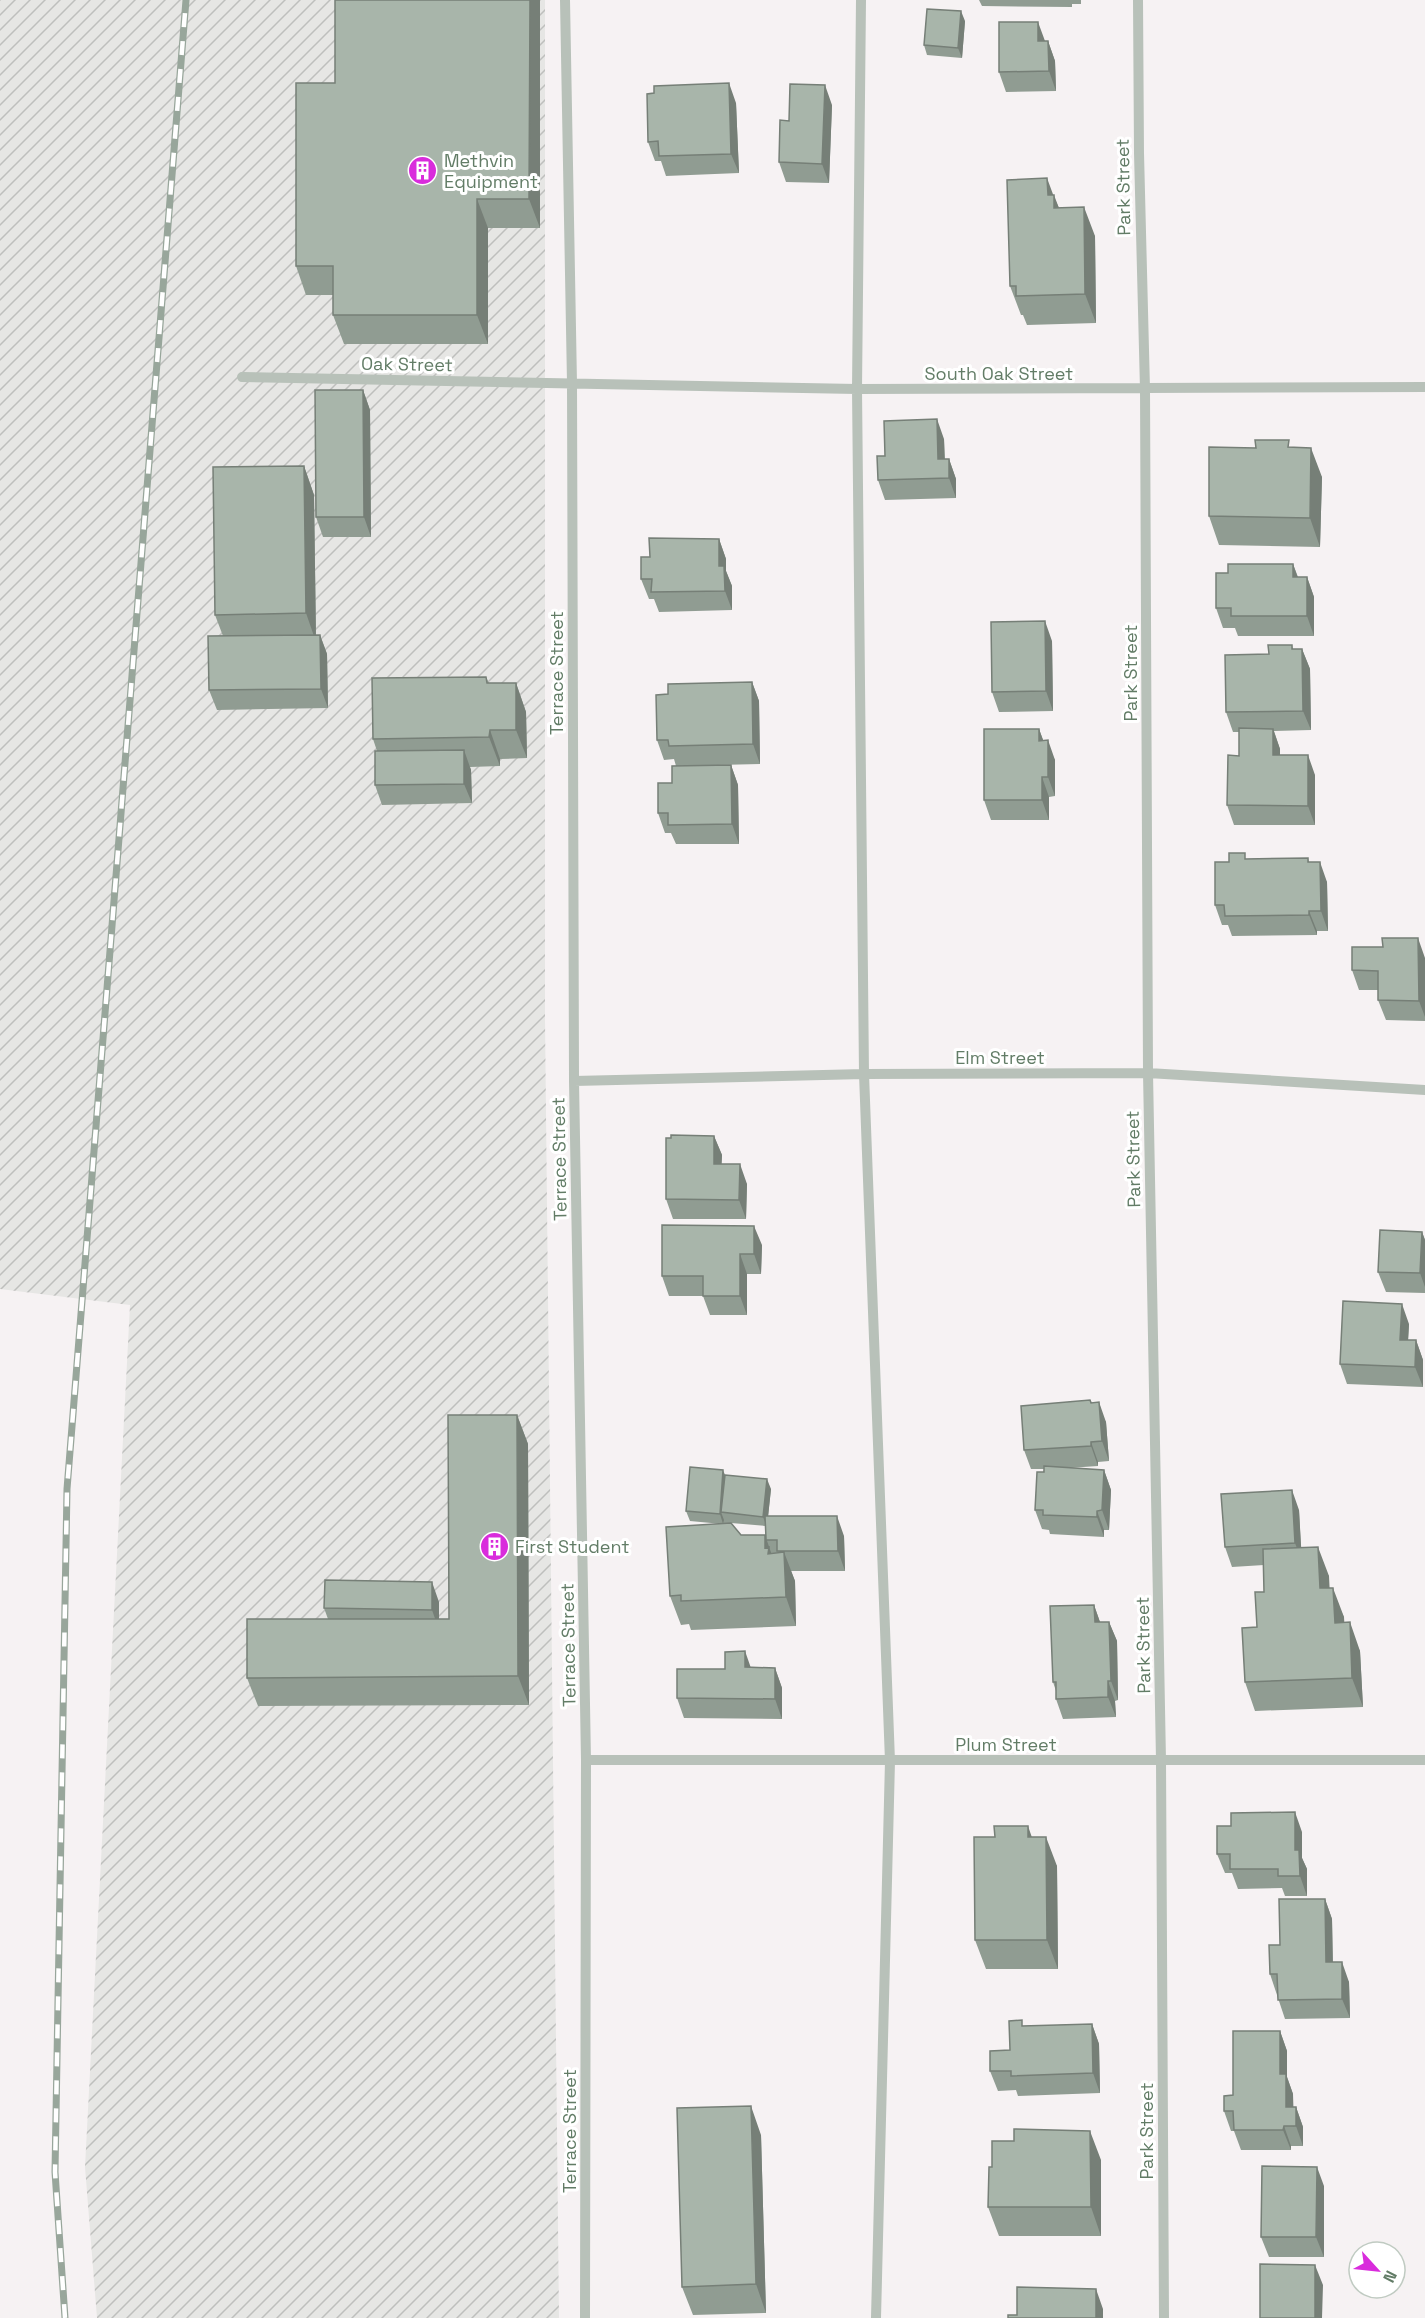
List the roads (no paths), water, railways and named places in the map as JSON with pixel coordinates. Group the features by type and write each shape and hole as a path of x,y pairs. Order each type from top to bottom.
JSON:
{"street":[{"name":"Terrace Street","path":"565,0 572,383 574,1081 586,1760 585,2318"},
{"path":"861,0 857,389 864,1074 890,1761 876,2318"},
{"name":"Park Street","path":"1138,0 1145,389 1148,1073 1161,1760 1164,2318"},
{"name":"Oak Street","path":"242,377 572,383"},
{"name":"South Oak Street","path":"572,383 857,389 1425,387"},
{"name":"Elm Street","path":"574,1081 864,1074 1148,1073 1425,1090"},
{"name":"Plum Street","path":"586,1760 1425,1760"}],"railway":[{"path":"65,2318 55,2172 67,1489 186,0"}],"place":[{"name":"Methvin Equipment","path":"423,170"},
{"name":"First Student","path":"494,1546"}]}
